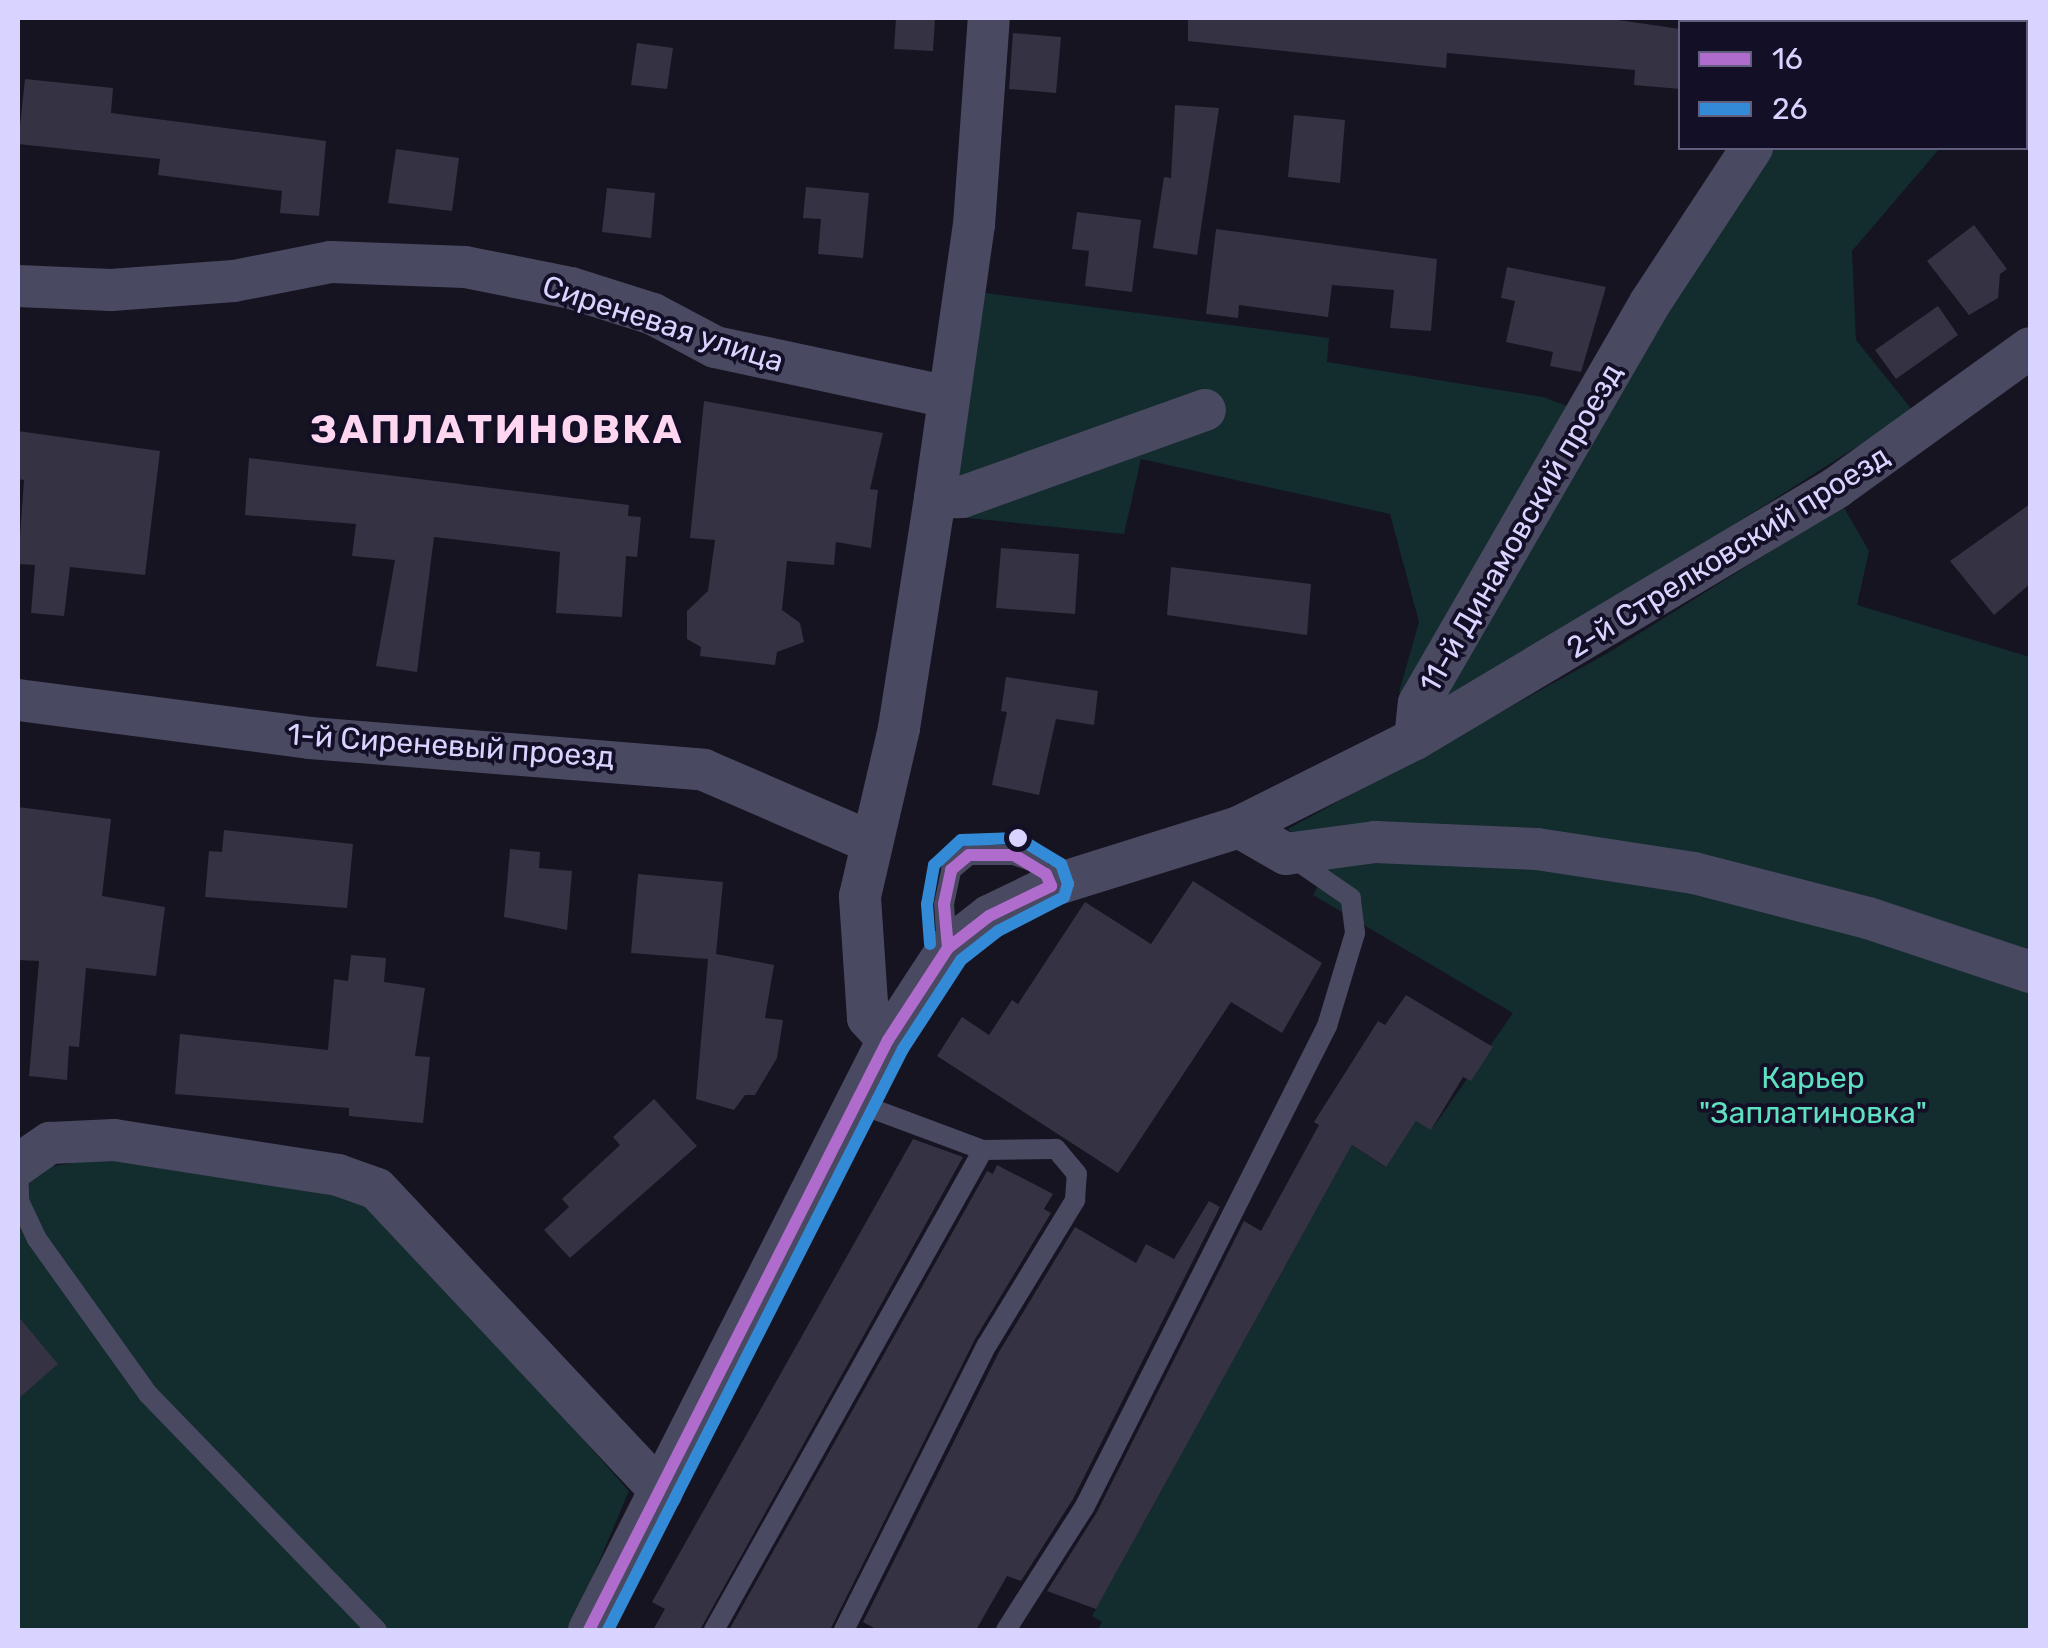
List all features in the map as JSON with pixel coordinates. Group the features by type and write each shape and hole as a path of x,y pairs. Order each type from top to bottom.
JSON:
{"street":[{"path":"888,1040 868,1018 862,977 860,896 899,728 935,498 974,225 989,18"},
{"name":"11-й Динамовский проезд","path":"1415,738 1420,703 1650,303 1751,150"},
{"name":"Сиреневая улица","path":"18,286 111,290 234,280 331,262 465,268 571,288 653,314 732,351 948,398"},
{"name":"2-й Стрелковский проезд","path":"1415,738 1836,488 2030,348"},
{"path":"935,498 962,497 1205,410"},
{"name":"1-й Сиреневый проезд","path":"18,700 310,738 624,758 704,770 870,842"},
{"path":"589,1630 859,1104 888,1040 948,948 989,916 1051,886 1239,827 1415,738"},
{"path":"1239,827 1286,854 1375,842 1501,847 1694,873 1868,918 2030,972"},
{"path":"18,1165 50,1144 114,1140 338,1175 378,1189 662,1492"}],"lane":[{"path":"1006,1630 1085,1506 1326,1026 1355,933 1351,898 1286,854"},
{"path":"948,948 944,904 951,870 969,855 1014,855 1036,862 1051,886"},
{"path":"844,1630 988,1345 1075,1200 1077,1174 1056,1149 983,1150 859,1104"},
{"path":"714,1630 983,1150"},
{"path":"18,1165 18,1201 36,1239 148,1394 377,1630"}],"green space":[{"path":"2030,18 2030,41 2028,44 2028,20 1848,20"},
{"path":"1769,150 1938,150 1852,251 1856,340 1913,411 1530,654 1442,700 1664,313"},
{"path":"978,292 1329,338 1327,362 1543,397 1578,410 1409,698 1399,692 1419,622 1390,514 1141,459 1124,534 949,516"},
{"name":"Карьер \"Заплатиновка\"","path":"1843,506 1869,551 1857,605 2030,657 2030,1630 1098,1630 1102,1622 1092,1616 1352,1145 1385,1167 1416,1121 1432,1129 1513,1013 1313,895 1328,868 1288,829 1608,653"},
{"path":"114,1156 372,1202 629,1491 570,1630 18,1630 18,1172"}],"building":[{"path":"896,18 935,18 933,51 894,49"},
{"path":"1188,18 1605,18 1678,29 1678,89 1634,85 1635,70 1447,53 1446,68 1188,41"},
{"path":"1013,33 1061,37 1056,93 1009,89"},
{"path":"637,43 673,48 667,89 631,85"},
{"path":"25,79 113,88 111,113 326,141 319,216 280,213 282,191 158,175 160,159 18,144"},
{"path":"1175,105 1219,108 1197,255 1153,248 1164,177 1171,178"},
{"path":"1294,115 1345,120 1340,183 1288,177"},
{"path":"396,149 459,158 452,211 388,203"},
{"path":"806,187 869,193 863,258 818,254 821,219 803,218"},
{"path":"607,188 655,193 651,238 602,232"},
{"path":"1077,212 1141,220 1132,292 1085,286 1089,251 1072,249"},
{"path":"1974,225 2007,269 2000,274 1998,298 1969,315 1927,261"},
{"path":"1216,229 1437,259 1431,331 1390,328 1394,290 1332,285 1328,317 1239,305 1238,318 1206,314"},
{"path":"1507,267 1606,287 1581,372 1550,366 1553,352 1506,342 1515,301 1501,298"},
{"path":"1938,306 1958,335 1896,379 1875,350"},
{"path":"704,401 883,433 870,489 878,490 871,548 836,542 834,565 787,561 782,610 800,623 804,642 777,652 775,665 700,656 701,647 687,639 687,611 708,591 715,540 690,538"},
{"path":"18,431 160,451 145,575 70,567 64,616 31,613 35,565 18,564 24,480 18,479"},
{"path":"249,458 629,505 628,516 641,517 637,557 626,556 622,617 556,613 560,552 434,537 417,672 376,666 395,560 352,556 356,524 245,515"},
{"path":"2030,504 2030,584 1994,615 1950,561"},
{"path":"1001,548 1079,554 1075,614 996,608"},
{"path":"1171,567 1311,584 1307,635 1167,615"},
{"path":"1006,677 1098,691 1094,725 1056,719 1039,795 992,785 1007,712 1001,711"},
{"path":"18,807 111,819 102,896 165,907 156,976 86,968 79,1047 69,1046 67,1080 29,1076 39,961 18,960"},
{"path":"224,830 353,844 347,908 205,897 209,851 222,852"},
{"path":"510,849 540,852 539,868 572,871 567,930 504,917"},
{"path":"638,874 723,882 716,954 774,965 765,1018 783,1020 777,1058 755,1095 745,1095 734,1110 696,1099 708,959 631,953"},
{"path":"1193,881 1322,963 1282,1033 1231,1002 1118,1173 937,1056 962,1017 989,1035 1012,1000 1018,1004 1085,902 1151,944"},
{"path":"351,955 386,958 384,982 425,988 415,1056 430,1057 423,1123 349,1116 349,1108 175,1094 180,1034 328,1050 334,979 348,981"},
{"path":"1406,995 1493,1047 1471,1081 1463,1077 1431,1130 1416,1121 1386,1167 1352,1145 1096,1609 1047,1591 1097,1512 1244,1221 1261,1231 1319,1125 1314,1122 1378,1021 1385,1025"},
{"path":"654,1099 697,1146 570,1258 544,1230 569,1207 562,1199 620,1145 613,1137"},
{"path":"913,1139 963,1157 700,1630 653,1630 665,1609 652,1602"},
{"path":"997,1165 1053,1194 1044,1209 1051,1213 975,1339 830,1630 729,1630 987,1171 993,1174"},
{"path":"1209,1201 1220,1207 1073,1499 1021,1581 1007,1576 976,1630 878,1630 863,1622 999,1352 1075,1227 1136,1263 1146,1244 1174,1259"},
{"path":"18,1316 58,1364 18,1399"}],"transit line":[{"name":"26","path":"608,1630 903,1049 961,960 998,931 1064,897 1068,884 1061,864 1018,838 961,840 934,865 927,904 930,944"},
{"name":"16","path":"969,855 1014,855 1046,874 1051,886 989,916 948,948 944,904 951,870 969,855"},
{"name":"16","path":"589,1630 888,1040 948,948"}],"district":[{"name":"ЗАПЛАТИНОВКА","path":"497,430"}]}
